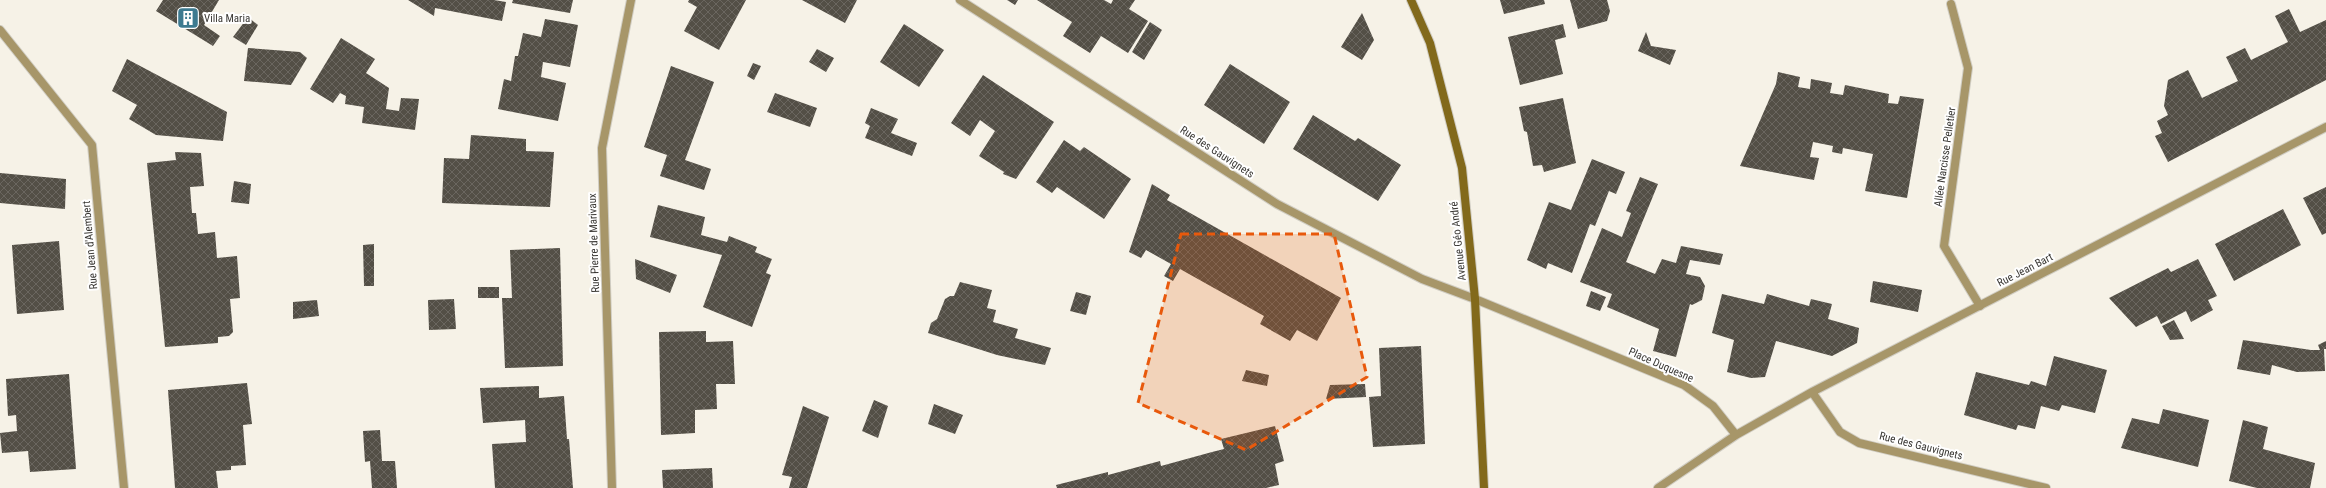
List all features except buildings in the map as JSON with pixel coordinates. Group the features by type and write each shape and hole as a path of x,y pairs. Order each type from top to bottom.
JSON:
{"main road":[{"name":"Avenue Géo André","path":"1411,0 1430,43 1462,168 1475,299 1484,488"}],"street":[{"name":"Rue Pierre de Marivaux","path":"612,488 602,148 631,0"},
{"name":"Rue des Gauvignets","path":"960,0 1277,204 1422,279 1475,299"},
{"name":"Allée Narcisse Pelletier","path":"1951,4 1968,68 1944,246 1980,306"},
{"name":"Rue Jean d'Alembert","path":"0,30 92,145 124,488"},
{"name":"Rue Jean Bart","path":"1736,435 1812,392 2326,127"},
{"name":"Place Duquesne","path":"1475,299 1684,385 1713,406 1736,435"},
{"name":"Rue des Gauvignets","path":"1812,392 1840,432 1859,443 2046,488"},
{"path":"1658,488 1736,435"}],"highlighted area":[{"path":"1181,234 1334,234 1367,377 1246,450 1138,403"}],"place":[{"name":"Villa Maria","path":"188,18"}]}
